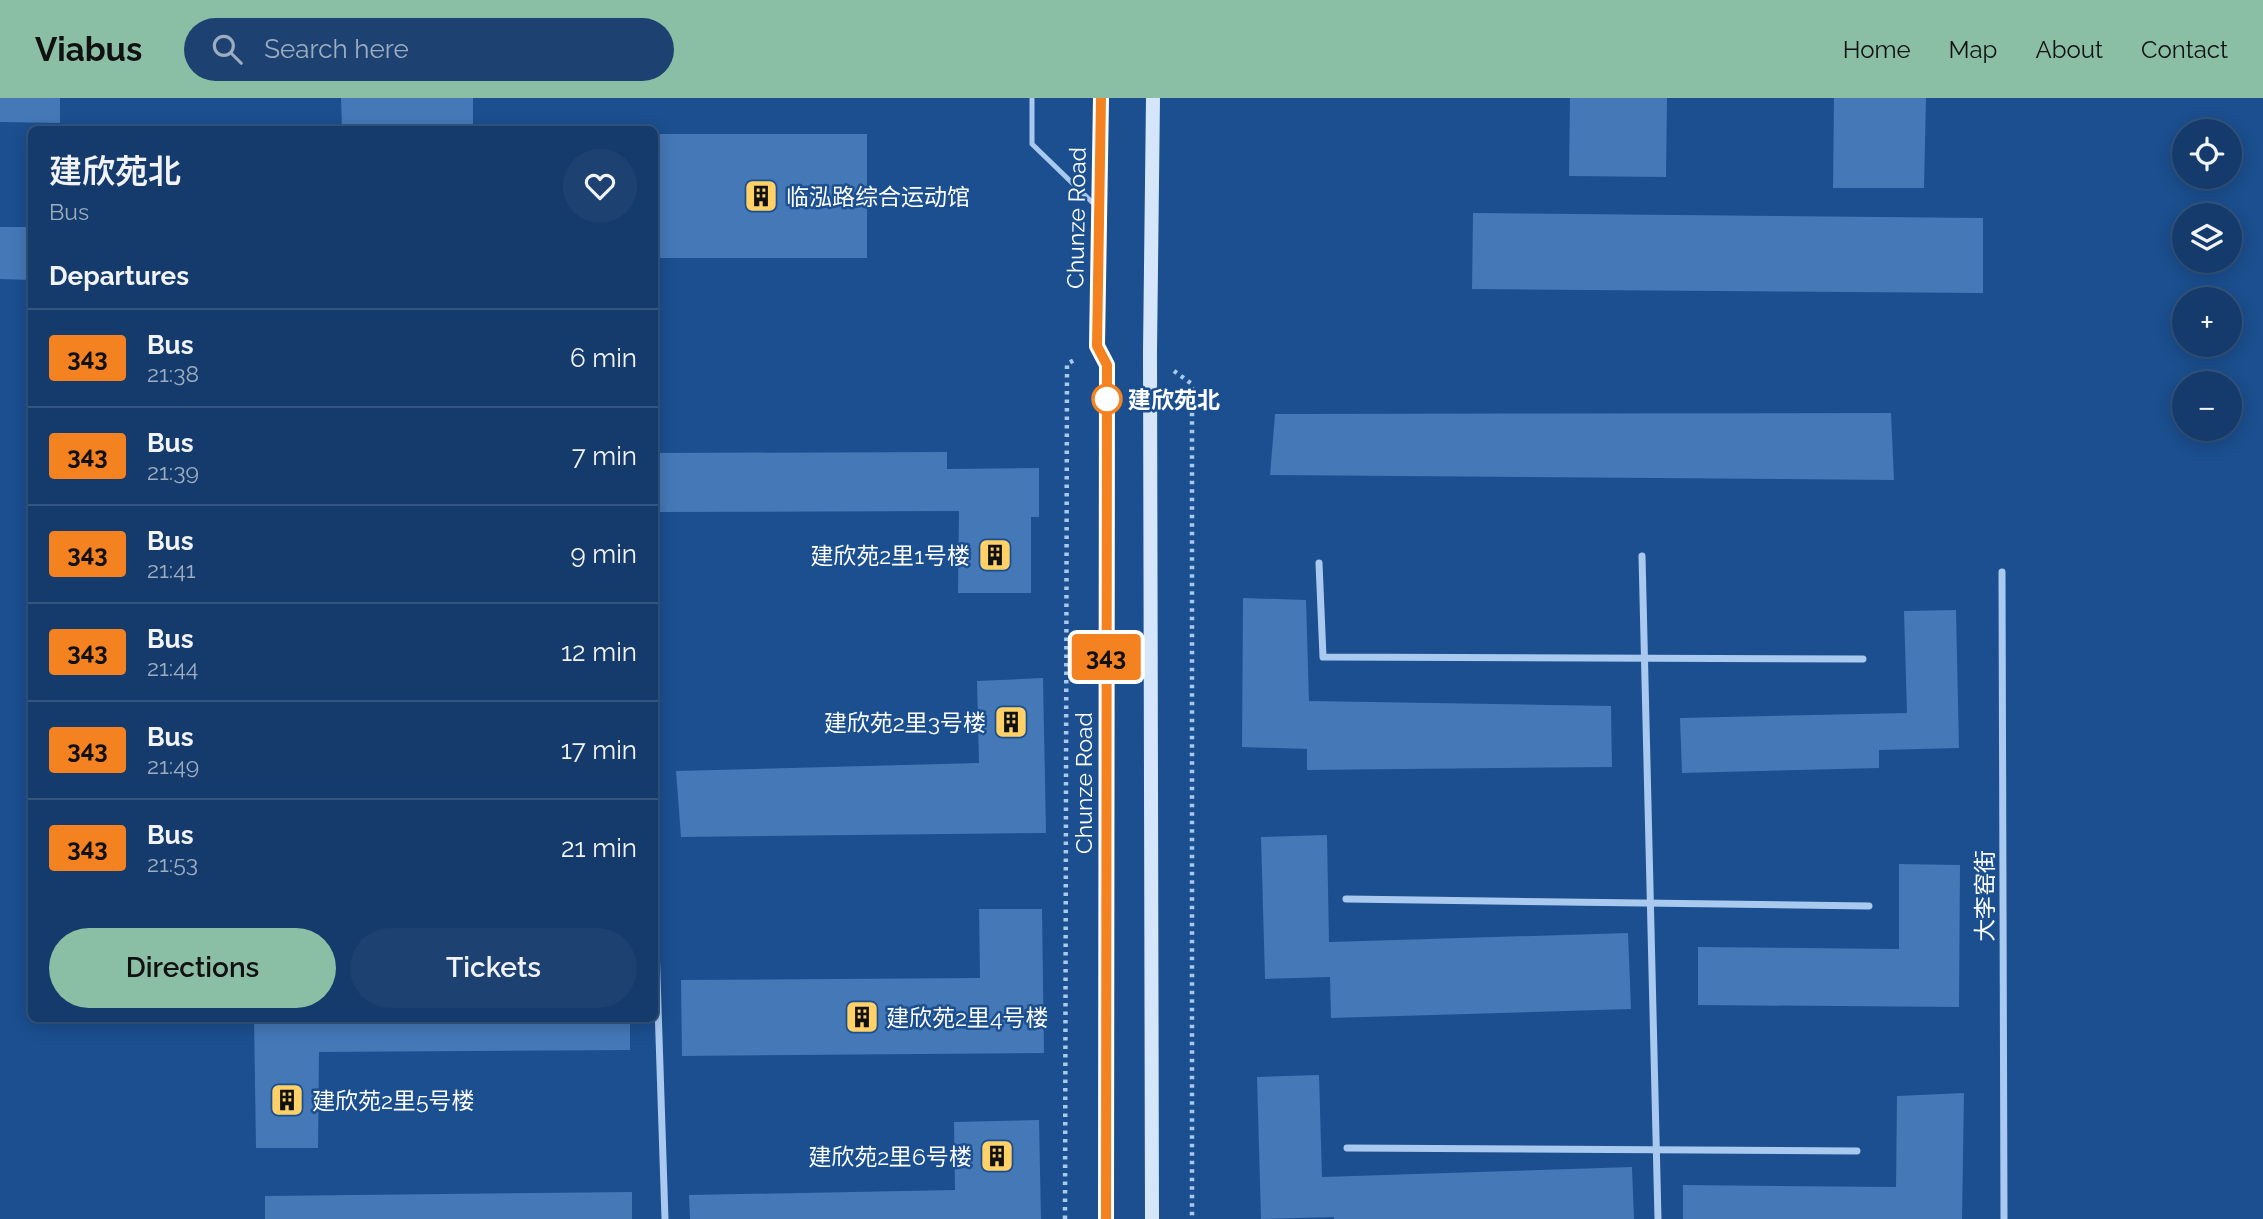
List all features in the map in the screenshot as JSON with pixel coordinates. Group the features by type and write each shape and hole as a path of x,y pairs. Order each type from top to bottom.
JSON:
{"street":[{"name":"Chunze Road","path":"1101,98 1097,346 1107,365 1106,1219"},
{"path":"1152,1219 1150,352 1153,98"},
{"path":"1642,556 1658,1219"},
{"path":"1319,563 1323,657 1863,659"},
{"name":"大李窑街","path":"2002,572 2004,1219"},
{"path":"1346,899 1869,906"},
{"path":"658,1006 665,1219"},
{"path":"1347,1148 1857,1151"}],"lane":[{"path":"1032,98 1032,144 1099,208"}],"path":[{"path":"1065,1219 1067,364 1097,346"},
{"path":"1150,352 1192,384 1192,1219"}],"building":[{"path":"0,98 60,98 60,123 0,122"},
{"path":"341,98 473,98 473,126 342,126"},
{"path":"1570,98 1667,98 1666,177 1569,176"},
{"path":"1834,98 1926,98 1924,188 1833,188"},
{"name":"临泓路综合运动馆","path":"658,134 867,134 867,258 658,258"},
{"path":"1473,213 1983,218 1983,293 1472,289"},
{"path":"0,227 28,227 28,280 0,279"},
{"path":"1891,413 1894,480 1270,475 1275,414"},
{"name":"建欣苑2里1号楼","path":"947,452 947,469 1039,468 1039,517 1031,517 1031,593 958,593 959,511 658,512 658,453"},
{"path":"1243,598 1306,600 1309,701 1611,706 1612,767 1307,770 1307,749 1242,747"},
{"path":"1956,610 1959,748 1879,750 1879,768 1682,773 1680,718 1907,713 1904,611"},
{"name":"建欣苑2里3号楼","path":"1043,678 1046,833 681,837 676,771 979,763 977,681"},
{"path":"1327,835 1329,942 1628,933 1631,1009 1331,1018 1330,977 1265,979 1261,837"},
{"path":"1899,864 1960,865 1959,1007 1698,1005 1698,947 1899,949"},
{"name":"建欣苑2里4号楼","path":"979,909 1042,909 1044,1053 682,1056 681,980 980,978"},
{"name":"建欣苑2里5号楼","path":"254,1022 630,1022 630,1050 319,1052 318,1148 256,1148"},
{"path":"1319,1075 1322,1177 1632,1167 1634,1219 1261,1219 1257,1077"},
{"path":"1964,1093 1962,1219 1683,1219 1683,1185 1896,1187 1897,1096"},
{"name":"建欣苑2里6号楼","path":"1039,1120 1041,1219 690,1219 689,1195 955,1190 954,1122"},
{"path":"632,1192 632,1219 265,1219 265,1196"}],"bus line":[{"name":"343","path":"1101,98 1097,346 1107,365 1106,1219"}],"place":[{"name":"临泓路综合运动馆","path":"761,196"},
{"name":"建欣苑北","path":"1107,399"},
{"name":"建欣苑2里1号楼","path":"995,555"},
{"name":"建欣苑2里3号楼","path":"1011,722"},
{"name":"建欣苑2里4号楼","path":"862,1017"},
{"name":"建欣苑2里5号楼","path":"287,1100"},
{"name":"建欣苑2里6号楼","path":"997,1156"}]}
